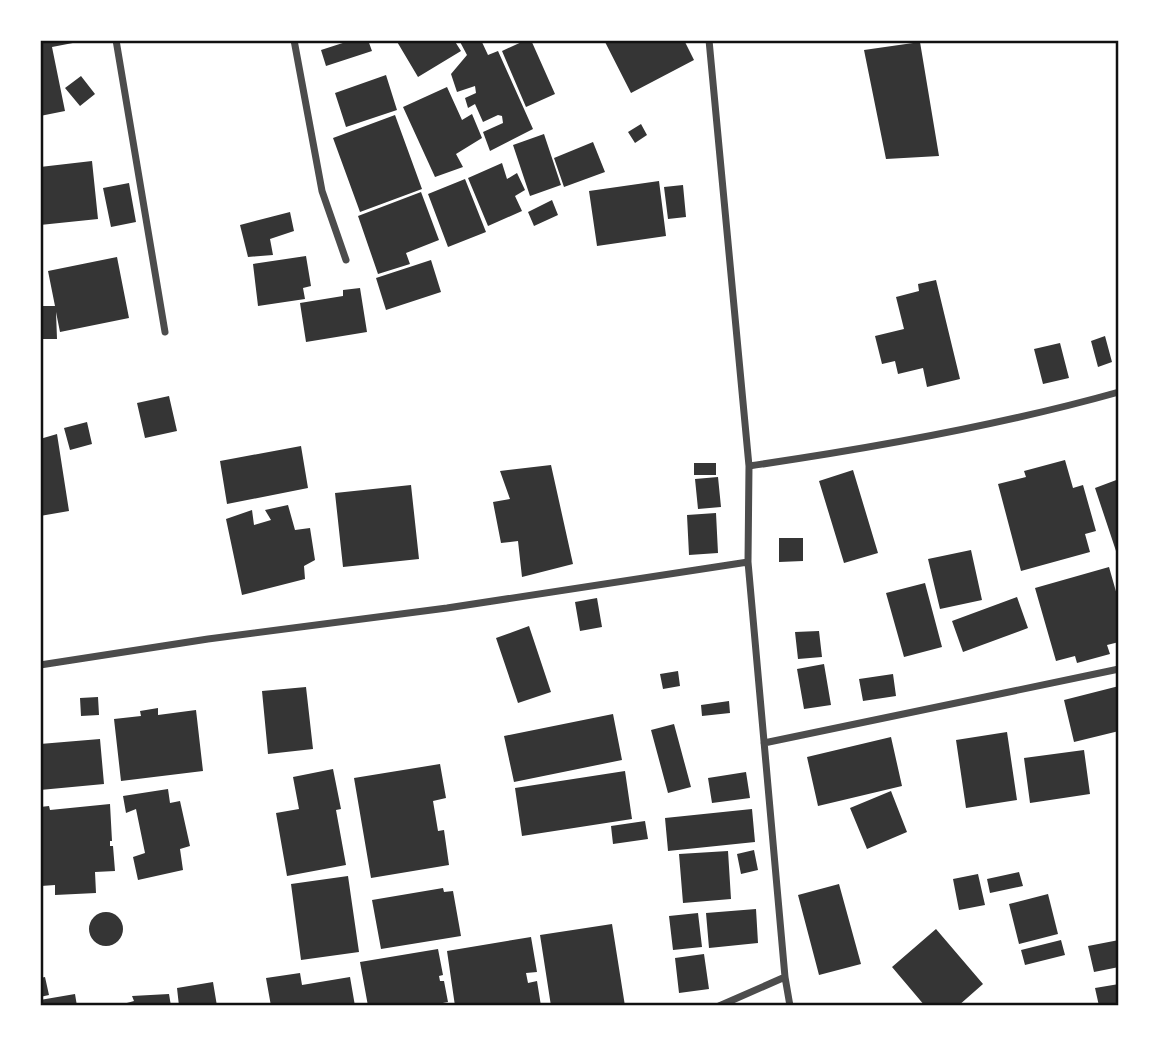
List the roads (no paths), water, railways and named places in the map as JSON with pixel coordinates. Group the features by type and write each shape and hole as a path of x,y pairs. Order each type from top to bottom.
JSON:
{"street":[{"path":"116,40 165,332"},
{"path":"294,40 322,191 346,260"},
{"path":"709,40 749,466 748,562 785,977 790,1006"},
{"path":"749,466 927,437 1066,407 1119,392"},
{"path":"40,665 208,639 447,608 748,562"},
{"path":"764,743 1119,669"},
{"path":"719,1006 785,977"}]}
